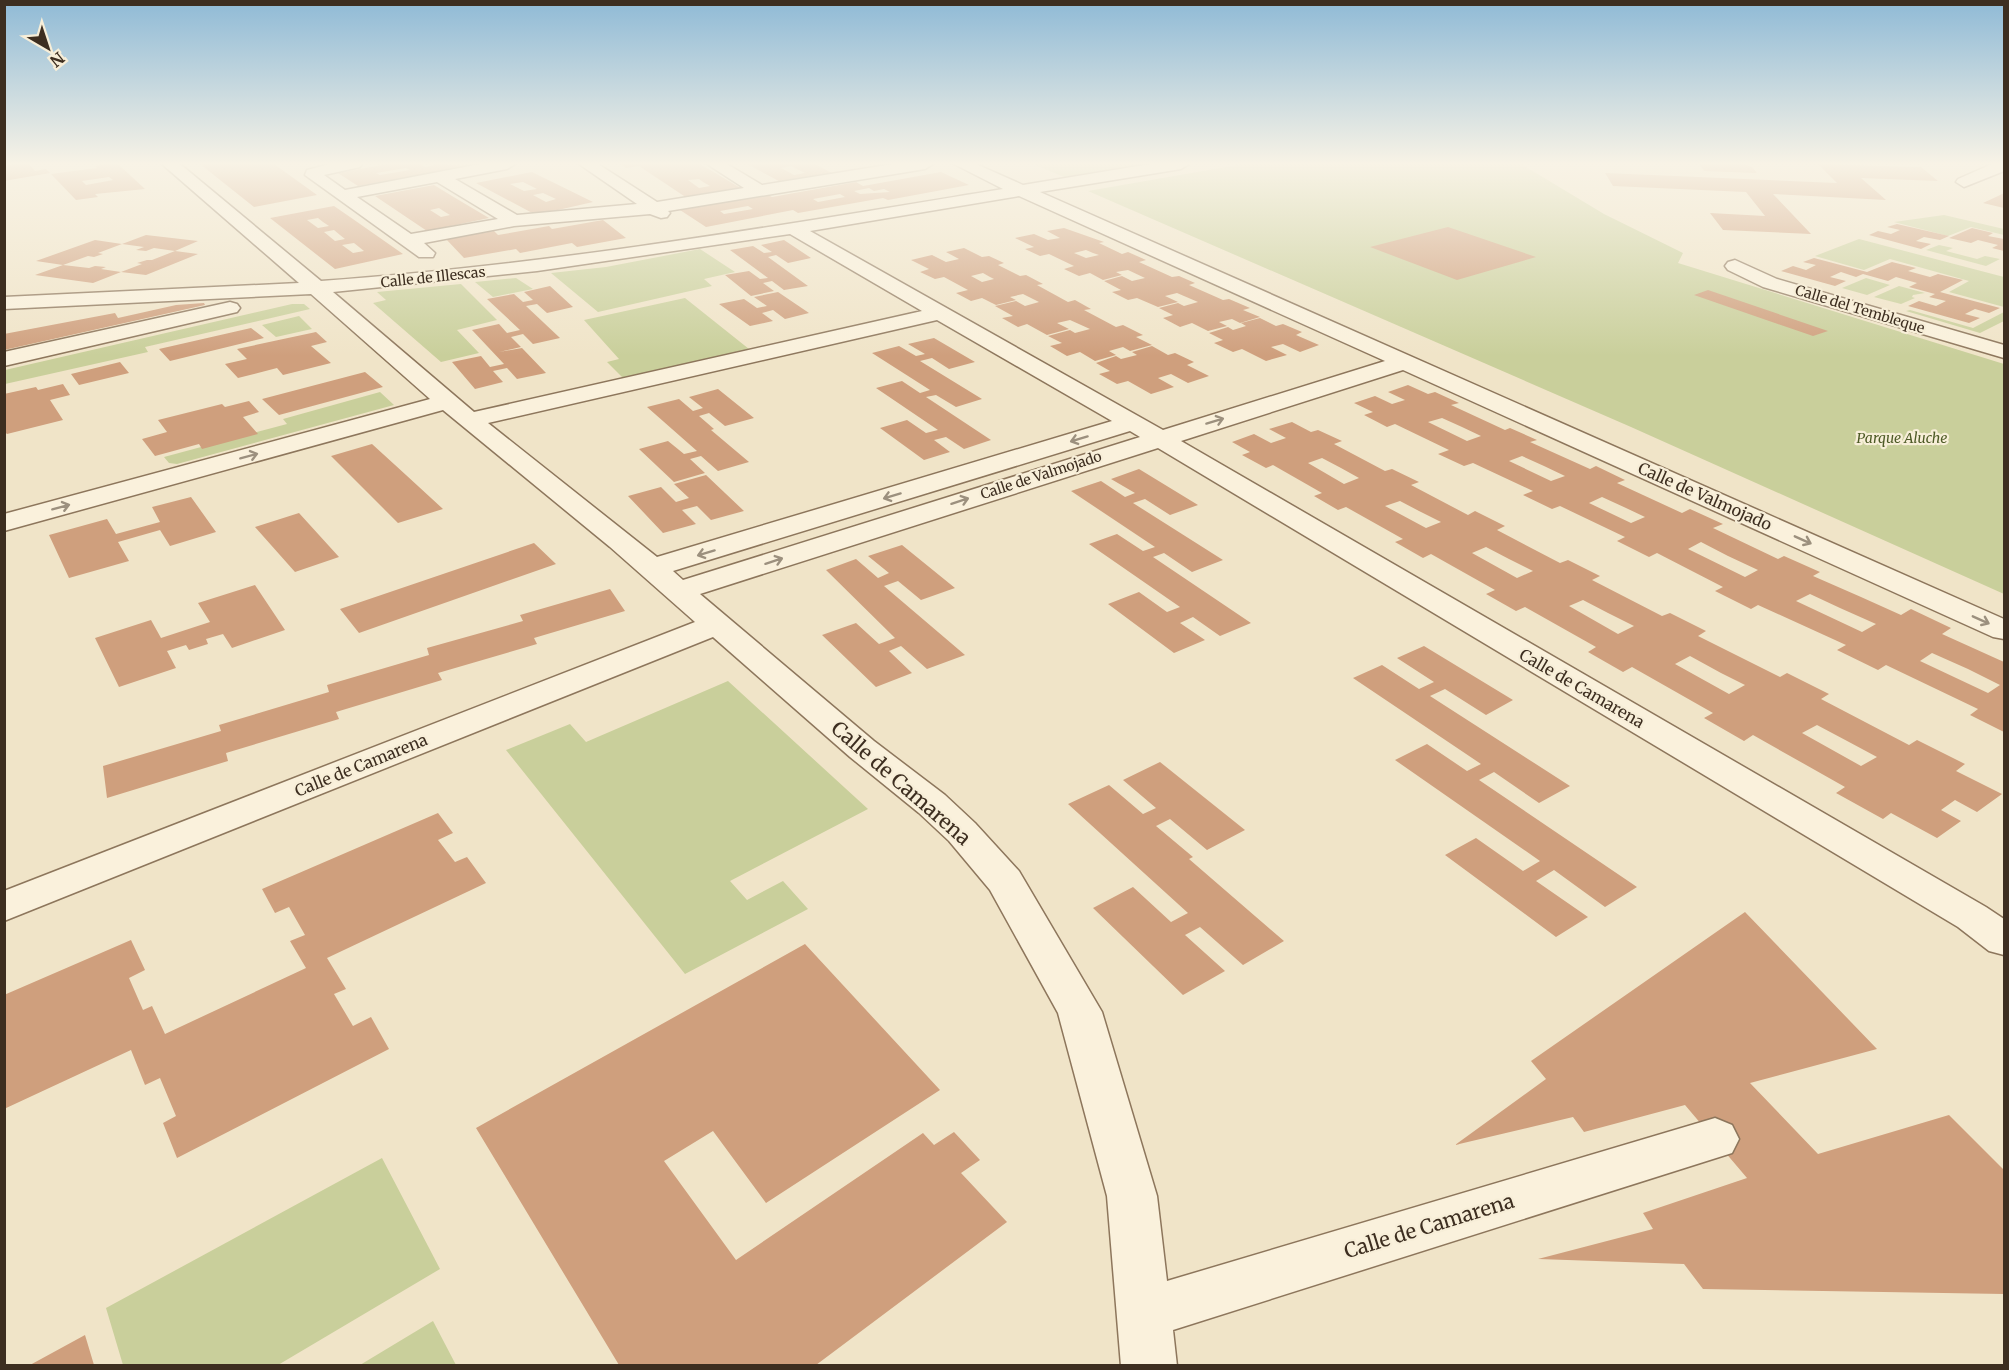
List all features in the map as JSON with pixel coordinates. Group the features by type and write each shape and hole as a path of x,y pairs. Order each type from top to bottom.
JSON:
{"street":[{"name":"Calle de Camarena","path":"246,228 458,411 652,568 862,749 932,804 962,832 1005,881 1080,1012 1132,1196 1149,1365"},
{"path":"392,228 442,266 447,276"},
{"path":"410,240 476,228"},
{"path":"681,228 703,244"},
{"name":"Calle de Illescas","path":"4,303 270,292 447,276 703,244 800,228"},
{"name":"Calle de Valmojado","path":"1115,228 1376,349 1407,355 2004,607"},
{"name":"Calle de Valmojado","path":"1119,228 1407,355 2004,630"},
{"name":"Calle de Camarena","path":"794,229 1988,913 2004,940"},
{"name":"Calle del Tembleque","path":"1735,266 1770,283 1999,346"},
{"name":"Calle de Illescas","path":"4,359 220,311 270,292"},
{"path":"4,523 458,411 940,313"},
{"name":"Calle de Valmojado","path":"678,591 1145,431 1376,349"},
{"name":"Calle de Valmojado","path":"652,568 1145,431 1407,355"},
{"name":"Calle de Camarena","path":"4,907 717,624"},
{"name":"Calle de Camarena","path":"1144,1313 1714,1139"}],"green space":[{"name":"Parque Aluche","path":"1173,228 1632,228 1683,253 1678,263 2004,364 2004,594 1631,427"},
{"path":"1917,228 1969,228 1948,236"},
{"path":"1975,228 2004,229 2004,235"},
{"path":"1859,239 2004,277 2004,307 1949,292 1969,281 1890,259 1864,270 1815,256"},
{"path":"1939,245 1953,248 1946,251 1977,259 1985,256 2000,259 1986,266 1926,250"},
{"path":"700,249 735,272 704,279 712,286 598,312 551,273 606,267"},
{"path":"516,278 533,289 493,297 475,282"},
{"path":"1866,278 1890,285 1867,295 1842,288"},
{"path":"461,284 497,320 457,330 479,353 441,362 373,303 386,300 377,292"},
{"path":"1899,286 1925,293 1913,295 1912,297 1915,298 1901,304 1874,297"},
{"path":"685,298 749,349 623,378 607,362 619,359 584,320"},
{"path":"292,304 304,304 310,309 145,347 148,352 5,384 5,370"},
{"path":"1910,310 1973,328 2004,312 2004,321 1980,333 1906,311"},
{"path":"299,316 312,329 276,337 262,325"},
{"path":"380,392 394,405 177,464 169,463 164,457 287,424 283,419"},
{"path":"728,681 868,809 730,881 747,900 783,881 808,909 685,974 506,750 570,724 586,742"},
{"path":"382,1158 440,1269 278,1365 123,1365 106,1308"},
{"path":"433,1321 456,1365 360,1365"}],"building":[{"path":"283,228 366,228 403,254 335,269","holes":["334,230 345,239 335,241 324,232","354,243 364,251 353,253 342,245"]},
{"path":"422,228 442,228 427,231"},
{"path":"538,228 613,228 626,238 577,247 572,243 520,253 516,249 464,258 446,239 494,231 498,235"},
{"path":"1064,228 1104,242 1099,243 1122,254 1128,252 1146,260 1139,262 1172,277 1179,276 1195,283 1189,285 1223,300 1229,299 1250,308 1243,310 1260,317 1240,323 1232,319 1219,322 1227,326 1208,331 1192,323 1180,327 1163,318 1173,315 1159,308 1178,303 1184,306 1198,302 1177,293 1165,296 1178,302 1158,307 1137,298 1128,300 1112,292 1121,290 1104,281 1122,276 1132,281 1145,278 1128,270 1116,272 1122,275 1103,280 1090,273 1079,276 1064,269 1074,266 1049,254 1040,256 1025,249 1034,247 1015,238 1034,234 1048,240 1060,238 1047,231","holes":["1086,250 1099,255 1086,258 1074,253"]},
{"path":"1451,228 1536,257 1457,280 1370,247"},
{"path":"1721,228 1805,228 1811,234 1723,230"},
{"path":"1891,228 1914,228 1949,236 1940,240 1924,237 1916,241 1931,244 1921,249 1869,235 1878,231 1891,234 1900,230"},
{"path":"1972,228 1993,233 1988,236 2004,239 2004,251 1992,248 1998,245 1978,240 1971,243 1949,238"},
{"path":"146,235 198,241 175,251 154,248 146,251 136,250 144,247 122,244"},
{"path":"95,240 122,244 98,253 103,254 88,256 63,265 36,261"},
{"path":"784,240 811,258 788,263 776,255 768,257 808,286 784,290 772,281 763,283 774,291 751,296 725,275 749,271 760,279 768,278 730,250 753,246 764,253 772,252 761,245"},
{"path":"964,248 982,257 989,256 1004,263 998,265 1020,276 1026,275 1043,284 1037,285 1068,302 1075,300 1091,309 1084,310 1116,327 1123,325 1143,335 1136,337 1152,345 1130,351 1123,347 1109,351 1116,355 1095,361 1080,352 1067,356 1050,346 1062,343 1048,336 1070,330 1075,333 1090,329 1070,320 1057,323 1069,329 1047,335 1027,324 1018,327 1002,318 1013,316 995,306 1016,301 1025,306 1039,302 1023,294 1010,297 1016,300 996,305 982,298 971,301 956,293 968,290 944,277 935,279 920,272 929,269 911,260 932,255 946,262 959,259 946,252","holes":["983,273 994,279 982,282 971,276"]},
{"path":"175,251 198,254 146,275 121,272 142,264 137,263"},
{"path":"1814,258 1867,272 1892,262 1916,268 1908,271 1930,277 1938,274 1963,280 1940,292 2000,308 1989,313 1975,309 1965,314 1980,318 1969,323 1908,306 1919,301 1936,306 1946,301 1929,297 1935,294 1909,287 1917,283 1896,277 1888,281 1863,274 1856,277 1841,272 1830,277 1846,281 1835,286 1781,271 1793,266 1806,270 1816,265 1803,262"},
{"path":"63,265 106,267 101,269 121,272 93,283 35,275"},
{"path":"550,286 573,307 547,313 537,304 526,306 560,338 533,344 523,334 511,337 521,347 499,352 522,348 546,373 517,379 507,368 493,371 503,382 475,389 452,362 481,356 490,367 504,364 472,330 499,324 507,333 520,330 487,299 514,294 523,302 533,300 524,292"},
{"path":"1708,290 1828,331 1813,336 1694,295"},
{"path":"778,292 809,313 785,319 773,310 762,313 773,321 750,326 719,304 744,299 757,308 767,306 754,297"},
{"path":"204,303 205,305 4,350 4,334 115,313 118,318 176,305"},
{"path":"1260,318 1276,326 1283,324 1302,332 1296,335 1319,345 1300,352 1283,344 1271,347 1287,355 1266,361 1242,349 1233,352 1214,343 1223,340 1209,333 1228,327 1233,330 1246,326 1241,323"},
{"path":"251,328 264,338 170,361 159,349"},
{"path":"316,332 327,342 311,346 331,363 283,375 277,368 238,378 225,364 247,359 237,349"},
{"path":"934,338 975,362 949,369 932,358 920,361 982,399 956,407 936,395 926,397 991,440 964,449 946,437 934,440 950,452 924,460 880,428 907,420 926,433 938,430 876,388 902,381 920,393 930,390 872,353 899,346 916,356 925,354 908,344"},
{"path":"1152,346 1168,355 1175,353 1194,362 1187,365 1209,376 1188,383 1171,374 1158,378 1174,387 1151,394 1128,381 1117,384 1099,374 1110,371 1096,363 1116,356 1121,359 1137,355 1132,352"},
{"path":"120,362 129,373 79,385 71,374"},
{"path":"365,372 383,387 279,415 262,399"},
{"path":"63,384 70,395 50,400 63,420 7,434 4,431 4,394"},
{"path":"1408,385 1428,394 1435,392 1459,403 1451,405 1505,430 1510,428 1537,440 1530,442 1590,469 1596,466 1625,480 1617,483 1682,513 1690,509 1723,524 1713,528 1778,559 1784,556 1820,572 1813,576 1901,615 1911,609 1951,628 1942,634 2004,662 2004,732 1970,715 1978,709 1886,665 1878,670 1837,650 1846,645 1758,605 1751,609 1715,591 1723,587 1657,553 1649,557 1617,541 1625,537 1560,506 1552,509 1523,495 1533,491 1473,463 1464,466 1438,454 1449,450 1395,424 1387,427 1364,415 1373,412 1354,403 1375,396 1392,404 1405,400 1388,392","holes":["1442,418 1481,436 1467,441 1428,422","1522,456 1565,476 1551,481 1509,461","1602,497 1645,517 1631,523 1589,503","1701,542 1758,570 1745,577 1688,549","1810,594 1876,624 1862,632 1796,601","1932,653 2000,685 1988,693 1920,661"]},
{"path":"718,389 754,418 725,426 709,413 699,416 714,429 711,430 749,462 718,471 701,456 690,459 705,473 674,482 639,449 668,441 684,454 697,451 647,407 679,399 693,411 703,408 689,397"},
{"path":"249,401 259,412 243,417 258,434 202,449 199,444 155,456 142,439 167,432 158,420 222,404 225,407"},
{"path":"1292,422 1311,432 1318,430 1342,441 1334,444 1385,471 1392,469 1419,482 1411,485 1468,515 1475,511 1505,526 1497,530 1560,563 1568,560 1600,576 1592,580 1662,616 1670,613 1706,631 1698,636 1780,677 1787,673 1829,694 1821,699 1909,745 1917,740 1965,764 1956,771 2002,794 1977,812 1955,800 1941,810 1961,821 1937,838 1891,813 1883,819 1836,793 1845,787 1753,735 1744,741 1704,718 1713,713 1632,667 1623,672 1588,652 1596,647 1525,607 1516,611 1486,594 1495,590 1431,554 1423,558 1395,542 1403,539 1346,507 1338,510 1314,496 1322,493 1273,465 1266,468 1242,455 1250,452 1232,442 1254,434 1271,443 1286,438 1269,429","holes":["1322,458 1359,478 1344,484 1308,463","1400,501 1441,522 1426,528 1385,506","1486,547 1533,571 1517,578 1472,553","1583,600 1634,626 1618,634 1569,606","1690,656 1745,685 1729,694 1675,664","1817,725 1877,757 1861,766 1802,733"]},
{"path":"372,444 443,509 398,523 331,456"},
{"path":"1139,469 1198,505 1170,515 1145,499 1133,503 1223,560 1192,572 1164,553 1153,557 1251,623 1220,636 1193,617 1180,623 1205,640 1174,653 1108,604 1139,592 1167,612 1180,607 1089,544 1117,534 1143,551 1155,547 1071,491 1101,481 1125,497 1135,493 1111,479"},
{"path":"706,475 744,511 711,520 697,506 682,510 696,524 663,533 628,496 661,487 676,502 689,498 674,484"},
{"path":"191,497 216,532 170,546 160,530 118,542 129,561 69,578 49,535 107,519 116,534 160,522 152,507"},
{"path":"299,513 339,557 295,572 255,527"},
{"path":"534,543 556,564 359,633 340,609"},
{"path":"902,545 955,588 921,600 898,581 884,586 965,655 927,669 901,646 889,651 912,673 876,687 822,635 856,623 879,644 895,638 826,570 856,559 878,578 889,573 868,556"},
{"path":"255,585 285,630 232,648 223,634 206,639 208,644 189,650 186,645 167,651 176,668 119,687 95,638 151,620 161,638 210,622 198,603"},
{"path":"610,589 625,611 534,638 537,644 438,673 442,680 336,712 339,719 226,753 228,761 107,798 103,766 221,731 219,725 329,692 327,685 429,655 427,648 523,621 520,615"},
{"path":"1424,646 1513,700 1486,715 1445,689 1430,696 1570,786 1539,803 1494,772 1479,780 1637,887 1605,907 1554,870 1536,881 1588,917 1556,937 1445,855 1476,838 1523,871 1540,861 1395,760 1427,744 1467,771 1481,764 1353,678 1382,665 1419,689 1434,682 1397,658"},
{"path":"1160,762 1245,830 1207,850 1170,819 1156,826 1193,857 1189,859 1284,941 1243,965 1200,927 1185,935 1225,971 1183,995 1093,908 1133,887 1171,922 1188,913 1068,804 1109,785 1143,814 1156,808 1123,780"},
{"path":"438,813 453,833 438,840 455,862 467,857 486,883 327,958 346,989 334,994 353,1026 371,1017 389,1049 177,1158 163,1123 176,1116 160,1078 145,1085 131,1050 4,1109 4,995 131,940 145,970 129,978 143,1010 152,1006 165,1034 306,968 290,941 305,935 289,907 275,913 262,889"},
{"path":"1745,912 1877,1049 1750,1083 1818,1154 1949,1115 2004,1170 2004,1294 1703,1289 1684,1264 1538,1259 1653,1229 1643,1213 1747,1178 1685,1105 1584,1132 1573,1117 1455,1145 1546,1079 1531,1061"},
{"path":"805,944 940,1090 766,1203 713,1131 664,1161 736,1260 923,1133 934,1145 954,1132 980,1160 961,1173 1007,1222 816,1365 619,1365 476,1128"},
{"path":"85,1335 94,1365 30,1365"}]}
